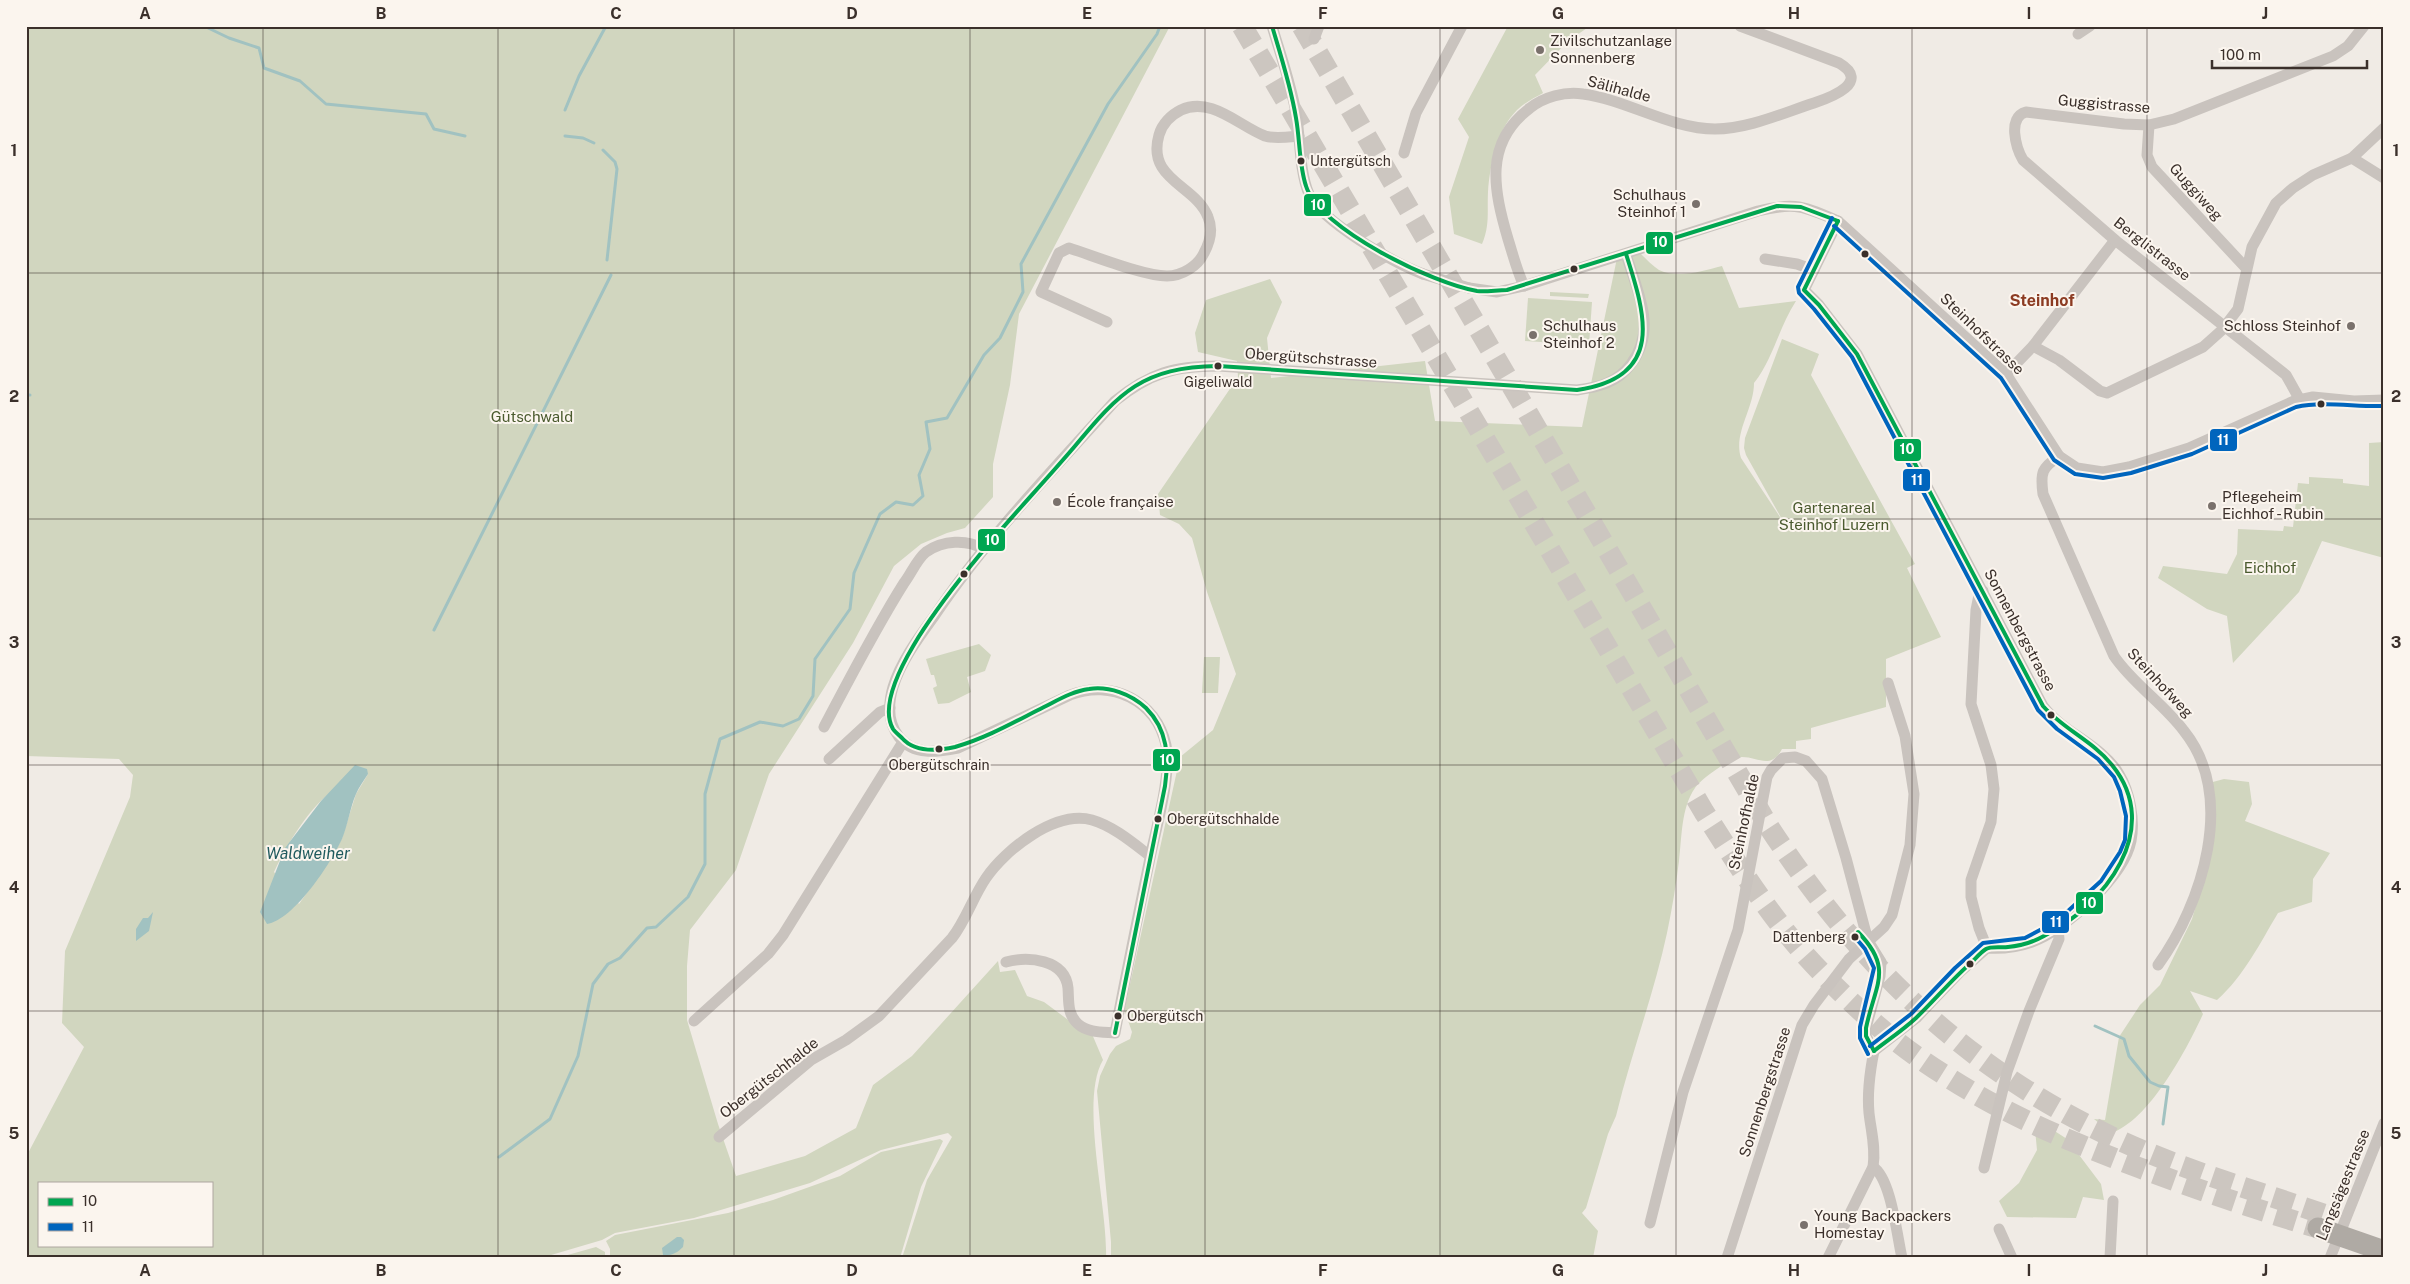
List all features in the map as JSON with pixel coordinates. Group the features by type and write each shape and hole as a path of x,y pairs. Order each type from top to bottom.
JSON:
{"highway":[{"path":"2384,1235 2321,1221 2384,1251"}],"street":[{"name":"Steinhofstrasse","path":"1272,26 1286,72 1299,136 1306,186 1318,206 1382,255 1423,274 1469,288 1497,292 1524,286 1777,206 1793,205 1809,208 1838,221 2006,374 2059,456 2072,466 2082,470 2116,471 2189,448 2300,400 2313,397 2384,400"},
{"path":"1314,39 1319,26"},
{"name":"Sälihalde","path":"1524,286 1502,218 1494,179 1498,155 1510,127 1521,114 1543,99 1572,94 1600,98 1693,127 1716,129 1747,124 1828,99 1843,91 1851,78 1846,67 1838,63 1740,26"},
{"path":"2078,34 2090,26"},
{"name":"Guggistrasse","path":"2026,112 2149,125 2174,119 2319,63 2348,46 2364,26"},
{"path":"1404,153 1416,113 1457,28"},
{"path":"1107,322 1041,292 1063,250 1069,248 1150,274 1170,276 1182,273 1196,264 1205,252 1210,238 1211,229 1208,216 1201,206 1168,176 1160,163 1157,141 1166,122 1182,110 1202,107 1217,111 1266,136 1299,136"},
{"name":"Berglistrasse","path":"2026,112 2017,121 2015,135 2017,149 2023,160 2115,240 2286,374 2300,400"},
{"name":"Guggiweg","path":"2149,125 2147,155 2152,166 2246,268"},
{"path":"2033,346 2059,360 2100,391 2107,393 2203,347 2226,326 2238,309 2252,247 2276,203 2293,188 2313,175 2352,158 2384,128"},
{"path":"2352,158 2384,178"},
{"name":"Sonnenbergstrasse","path":"1838,221 1804,290 1819,305 1857,354 2043,706 2059,724 2104,756 2119,774 2130,801 2131,842 2124,860 2110,880 2058,928 2033,942 2010,948 1987,948"},
{"path":"2006,374 2033,346 2115,240"},
{"name":"Obergütschstrasse","path":"903,742 892,727 890,708 896,678 921,635 948,595 984,549 1115,401 1145,379 1167,370 1193,366 1577,390 1597,388 1612,382 1625,372 1638,354 1644,336 1643,311 1626,254"},
{"path":"1765,258 1797,264 1814,270"},
{"name":"Steinhofweg","path":"2059,456 2046,466 2041,478 2044,494 2114,656 2124,670 2156,699 2186,732 2202,764 2211,796 2208,843 2191,908 2174,941 2158,965"},
{"path":"824,727 883,617 925,553 938,546 956,542 974,544 984,549"},
{"path":"1874,1051 1915,1019 1960,972 1987,948 1979,928 1971,897 1971,880 1991,822 1994,789 1991,765 1971,704 1976,610 1978,598 1983,591"},
{"path":"1828,1258 1873,1167 1875,1154 1869,1113 1869,1076 1874,1051 1866,1036 1866,1028 1881,962 1868,941 1884,927 1892,915 1910,845 1914,794 1905,736 1888,684"},
{"path":"694,1022 768,954 778,941 903,742 920,751 940,752 958,748 1049,703 1084,689 1102,688 1128,695 1152,715 1167,746 1162,805 1115,1033 1091,1030 1078,1024 1069,1009 1067,982 1054,966 1026,959 1006,962"},
{"path":"829,759 880,712 890,708"},
{"name":"Steinhofhalde","path":"1650,1223 1683,1092 1738,930 1767,778 1771,770 1783,758 1794,757 1806,761 1822,778 1868,941"},
{"name":"Obergütschhalde","path":"719,1137 811,1060 846,1040 879,1016 952,938 962,925 985,880 997,864 1027,838 1051,825 1073,820 1090,820 1124,836 1150,856"},
{"path":"1984,1168 2007,1072 2029,1011 2059,939 2058,928"},
{"name":"Sonnenbergstrasse","path":"1727,1258 1802,1025 1814,1005 1849,959 1868,941"},
{"name":"Langsägestrasse","path":"2330,1258 2384,1123"},
{"path":"1873,1167 1880,1171 1886,1185 1902,1258"},
{"path":"2110,1258 2113,1201"},
{"path":"1999,1229 2012,1258"}],"green space":[{"name":"Gütschwald","path":"26,26 1170,26 1019,314 1010,385 993,464 993,497 965,528 921,544 894,566 853,643 769,774 736,870 690,930 687,966 687,1020 718,1124 736,1176 805,1156 856,1128 873,1085 912,1056 998,961 1000,972 1015,970 1027,996 1044,1002 1075,1025 1092,1034 1103,1060 1096,1078 1094,1127 1106,1258 902,1258 927,1180 952,1137 948,1133 881,1150 810,1183 694,1218 615,1233 602,1240 541,1258 26,1258 26,1157 84,1047 62,1023 65,951 130,797 133,775 119,759 26,756","holes":["368,774 356,794 342,838 334,854 299,904 274,872 279,861 300,826 326,796 347,782"]},
{"path":"1508,26 1590,26 1568,41 1535,75 1543,93 1520,107 1504,127 1493,159 1488,192 1487,224 1482,244 1454,234 1449,197 1469,137 1458,119"},
{"name":"Gigeliwald","path":"1641,254 1659,270 1667,273 1690,273 1722,266 1739,308 1796,301 1761,374 1754,383 1751,402 1740,439 1739,449 1741,458 1784,523 1746,455 1744,448 1745,438 1782,339 1819,354 1811,375 1915,564 1907,568 1941,637 1886,659 1886,707 1811,728 1811,739 1796,741 1796,749 1782,749 1778,755 1769,761 1737,758 1703,779 1690,796 1683,823 1675,888 1662,956 1616,1116 1608,1134 1586,1208 1582,1213 1598,1231 1593,1258 1111,1258 1097,1091 1100,1076 1110,1054 1116,1046 1130,1039 1132,1032 1125,1007 1180,757 1213,730 1236,674 1207,592 1192,538 1179,524 1160,515 1158,494 1238,377 1237,361 1198,352 1195,333 1206,300 1270,279 1282,302 1267,338 1271,378 1425,361 1435,421 1582,427 1617,258"},
{"path":"1550,292 1589,294 1588,298 1550,296"},
{"path":"1528,298 1592,302 1589,345 1525,341"},
{"name":"Eichhof","path":"2384,442 2384,558 2322,541 2299,592 2233,663 2227,616 2207,609 2158,578 2163,566 2227,574 2237,554 2238,529 2283,531 2284,526 2293,527 2298,483 2309,484 2309,477 2343,479 2343,483 2369,486 2369,443"},
{"path":"979,644 991,655 985,671 967,677 971,692 949,703 938,704 933,688 937,686 926,659"},
{"path":"1204,657 1220,657 1218,693 1202,693"},
{"path":"2224,779 2249,782 2252,804 2245,821 2330,853 2313,879 2312,902 2278,913 2251,959 2227,991 2217,1000 2190,991 2203,1014 2177,1064 2153,1099 2139,1114 2125,1126 2111,1133 2094,1119 2105,1120 2119,1037 2140,1005 2160,985 2192,919 2203,882 2209,783"},
{"path":"2050,1128 2067,1139 2101,1184 2104,1200 2083,1197 2076,1218 2007,1217 1999,1201 2019,1183 2037,1150 2035,1129"},
{"path":"940,1139 943,1141 921,1187 900,1258 610,1258 610,1249 606,1241 615,1235 728,1213 773,1200 840,1176 881,1152"},
{"path":"596,1247 605,1252 605,1258 557,1258"}],"water":[{"name":"Waldweiher","path":"355,765 367,769 368,774 356,794 337,849 321,875 300,902 278,920 267,924 260,912 285,848 321,801"},
{"path":"153,912 149,931 136,941 136,929 143,918 148,918"},
{"path":"677,1237 681,1237 684,1240 683,1247 674,1254 663,1255 662,1248"}],"waterway":[{"path":"204,26 229,38 259,48 264,68 300,81 326,104 426,114 434,129 465,136"},
{"path":"565,110 579,76 606,26"},
{"path":"499,1157 550,1119 578,1056 593,984 608,964 620,958 647,928 656,927 688,897 705,864 705,794 720,739 760,722 783,726 799,719 813,696 815,659 850,609 854,573 880,514 896,502 913,505 923,496 919,475 930,449 926,422 947,418 984,355 1000,338 1023,292 1021,264 1108,104 1157,34 1160,26"},
{"path":"565,136 583,138 594,143"},
{"path":"603,150 615,162 617,169 607,260"},
{"path":"434,630 611,275"},
{"path":"2095,1026 2124,1039 2129,1056 2150,1082 2168,1087 2163,1124"}],"tunnel":[{"path":"1242,26 1704,812 1765,904 1806,956 1872,1021 1908,1050 1969,1090 2016,1116 2065,1138 2162,1176 2318,1228"},
{"path":"1302,26 1769,827 1804,878 1841,926 1881,970 1923,1011 1968,1049 2016,1083 2067,1114 2123,1142 2172,1162 2323,1214"}],"transit line":[{"name":"10","path":"1272,26 1294,106 1304,178 1315,203 1332,220 1354,236 1380,252 1434,278 1477,291 1507,290 1777,206 1801,207 1838,221"},
{"name":"11","path":"1832,218 1798,287 1799,293 1852,357 2038,710 2057,729 2098,759 2114,777 2120,791 2126,816 2125,840 2120,852 2101,881 2057,921 2025,938 1983,943 1955,968 1911,1014 1870,1046"},
{"name":"10","path":"1838,221 1804,290 1819,305 1857,354 2043,706 2060,722 2096,749 2112,765 2127,789 2132,814 2129,839 2120,863 2106,885 2088,905 2067,922 2036,940 2018,946 1988,948 1984,950 1916,1018 1874,1051"},
{"name":"11","path":"1834,226 2001,378 2054,460 2075,474 2103,478 2131,473 2192,454 2296,407 2329,404 2384,406"},
{"name":"10","path":"1115,1033 1165,786 1167,754 1159,725 1146,708 1134,699 1119,692 1097,688 1066,696 1001,729 955,747 927,750 913,746 907,743 893,729 889,712 892,690 915,642 947,596 985,548 1091,427 1120,397 1135,386 1170,371 1218,366 1577,390 1605,383 1625,372 1636,358 1642,340 1639,300 1626,254"},
{"name":"10","path":"1858,932 1876,956 1879,967 1877,988 1866,1028 1866,1036 1874,1051"},
{"name":"11","path":"1854,936 1865,949 1874,968 1860,1027 1860,1038 1868,1054"}],"place":[{"name":"Zivilschutzanlage Sonnenberg","path":"1540,50"},
{"name":"Untergütsch","path":"1301,161"},
{"name":"Schulhaus Steinhof 1","path":"1696,204"},
{"name":"Schloss Steinhof","path":"2351,326"},
{"name":"Schulhaus Steinhof 2","path":"1533,335"},
{"name":"Gigeliwald","path":"1218,366"},
{"name":"École française","path":"1057,502"},
{"name":"Pflegeheim Eichhof - Rubin","path":"2212,506"},
{"name":"Obergütschrain","path":"939,749"},
{"name":"Obergütschhalde","path":"1158,819"},
{"name":"Dattenberg","path":"1855,937"},
{"name":"Obergütsch","path":"1118,1016"},
{"name":"Young Backpackers Homestay","path":"1804,1225"}],"district":[{"name":"Steinhof","path":"2042,300"}],"park label":[{"name":"Gartenareal Steinhof Luzern","path":"1834,516"}]}
